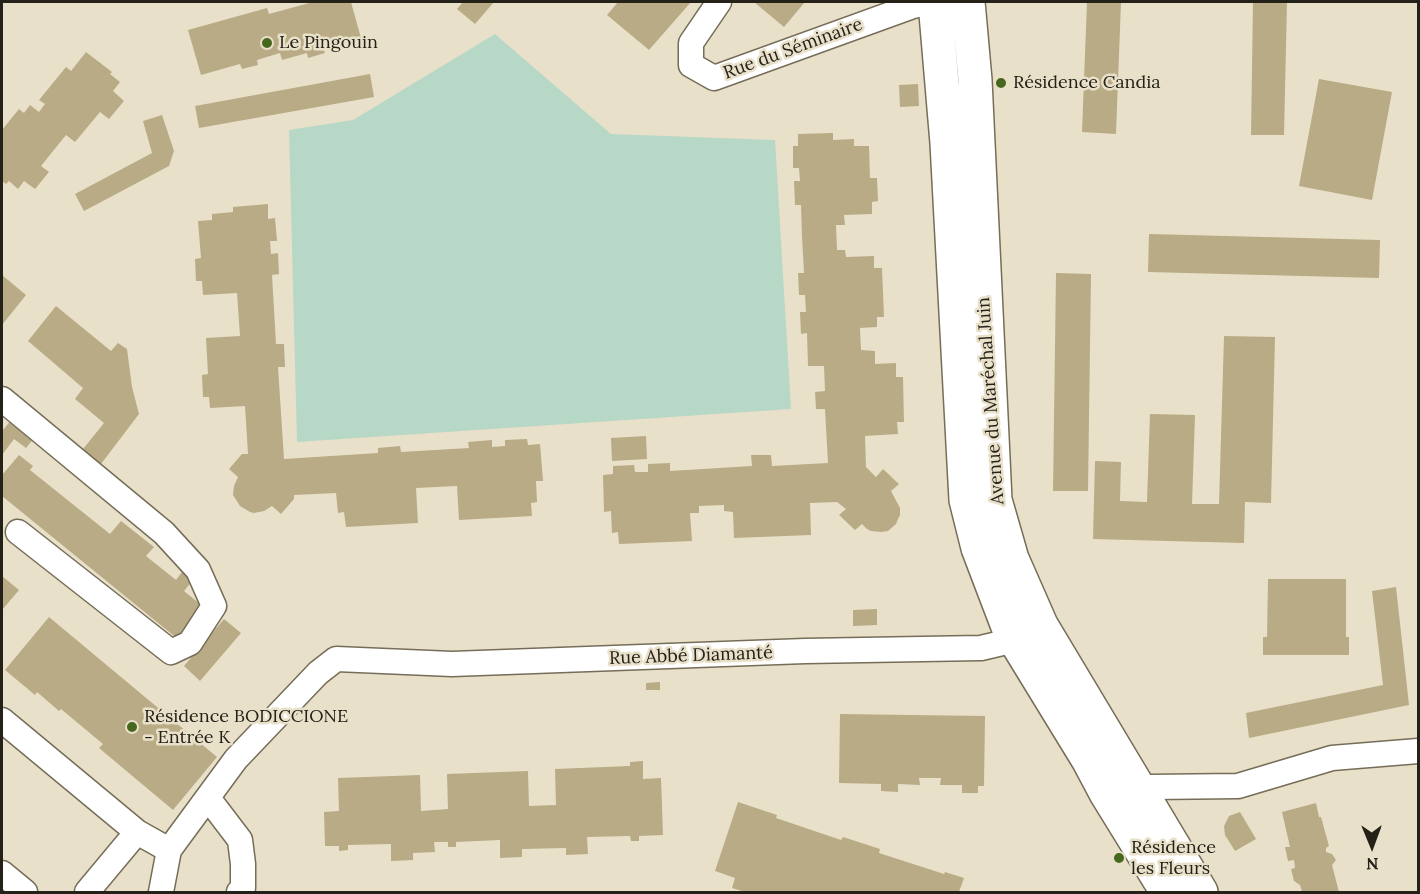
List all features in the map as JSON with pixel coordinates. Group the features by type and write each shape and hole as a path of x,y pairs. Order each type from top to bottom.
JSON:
{"main road":[{"name":"Avenue du Maréchal Juin","path":"933,2 947,143 966,500 978,548 1010,632 1028,633"},
{"name":"Avenue du Maréchal Juin","path":"968,2 975,81 995,500 1012,559 1028,633 1106,793 1167,892"},
{"name":"Avenue du Maréchal Juin","path":"1028,633 1139,790 1201,892"}],"street":[{"name":"Rue du Séminaire","path":"719,2 691,43 691,65 714,78 913,6 933,2"},
{"path":"2,399 164,533 198,570 214,606 190,643 171,652 18,531"},
{"name":"Rue Abbé Diamanté","path":"208,798 236,759 318,673 336,660 452,664 804,651 981,648 1028,633"},
{"path":"2,720 137,832 169,850"},
{"path":"1106,793 1139,790 1150,786 1238,786 1332,758 1419,751"},
{"path":"161,892 169,850 208,798 240,840 243,888 239,892"},
{"path":"87,892 137,832"},
{"path":"2,873 26,892"}],"green space":[{"path":"495,34 611,134 775,140 791,409 297,442 289,130 353,120"}],"building":[{"name":"Le Pingouin","path":"313,2 351,2 361,38 323,48 325,53 308,58 307,53 282,60 280,53 257,60 258,65 242,69 240,64 201,75 188,30 267,8 269,14"},
{"path":"463,2 494,2 475,24 457,9"},
{"path":"618,2 691,2 649,50 607,15"},
{"path":"754,2 805,2 784,27"},
{"path":"1087,2 1121,2 1116,134 1082,132"},
{"path":"1253,2 1287,2 1284,135 1251,135"},
{"path":"86,52 112,72 110,74 120,82 113,91 124,101 109,119 100,112 75,142 66,135 41,166 49,172 35,189 24,181 18,189 9,181 6,184 2,181 2,130 19,109 24,113 30,105 39,112 45,104 39,100 66,67 71,71"},
{"path":"370,74 374,97 199,128 195,106"},
{"path":"1319,79 1392,92 1372,200 1299,186"},
{"path":"918,84 919,106 900,107 899,85"},
{"path":"162,115 174,151 169,166 84,211 75,194 152,153 143,121"},
{"path":"833,133 833,140 854,139 854,146 869,146 870,178 877,178 878,201 872,202 872,214 844,215 845,225 836,225 837,250 845,250 846,257 874,256 874,268 882,268 884,317 877,317 877,327 860,328 861,350 875,351 875,364 896,363 896,377 903,377 904,422 897,422 898,434 865,436 866,467 876,477 883,469 899,484 891,491 900,508 896,524 888,531 871,531 862,524 855,530 839,515 846,509 837,502 810,503 811,535 734,538 733,512 724,511 724,505 699,506 699,513 690,513 692,541 619,544 618,532 612,533 611,511 604,512 603,475 613,474 613,466 634,465 635,472 648,472 648,464 670,463 670,471 752,466 751,455 771,455 772,466 828,463 825,409 816,409 815,392 825,391 824,366 808,366 807,333 801,334 800,312 806,312 805,295 799,295 798,273 804,273 801,205 795,205 794,181 800,181 799,168 793,168 793,146 798,146 798,134"},
{"path":"268,204 268,219 275,218 277,241 270,241 271,254 278,253 279,274 272,275 276,344 284,344 285,367 278,367 284,459 378,453 378,448 400,446 401,452 469,448 468,442 492,440 492,447 505,446 505,440 527,439 528,445 540,444 543,481 536,481 537,502 531,503 532,516 459,520 457,486 416,488 418,523 346,527 344,512 338,513 336,493 294,495 294,499 281,514 272,506 254,513 240,506 233,495 238,477 229,469 242,454 248,454 245,406 210,408 209,397 203,397 202,375 208,374 206,338 240,336 237,293 203,295 202,281 196,281 195,259 201,258 198,221 212,220 212,214 233,212 233,207"},
{"path":"1149,234 1380,240 1379,278 1148,272"},
{"path":"1056,273 1091,274 1088,491 1053,491"},
{"path":"2,275 26,295 2,325"},
{"path":"56,306 111,351 118,343 127,349 132,387 139,414 101,464 83,449 104,423 75,399 83,388 28,341"},
{"path":"1224,336 1275,337 1271,503 1245,502 1244,543 1093,539 1095,461 1121,462 1120,501 1147,502 1150,414 1195,415 1192,504 1219,504"},
{"path":"12,419 35,437 26,448 14,439 2,455 2,429"},
{"path":"646,436 647,459 612,461 611,438"},
{"path":"19,455 33,466 30,470 110,534 121,521 154,547 146,556 176,580 182,572 193,580 184,591 205,608 179,640 2,496 2,475"},
{"path":"2,576 19,590 2,610"},
{"path":"1268,579 1346,579 1346,637 1349,637 1349,655 1263,655 1263,637 1267,637"},
{"path":"1396,587 1409,705 1249,738 1246,713 1383,685 1372,591"},
{"path":"877,609 877,625 853,626 853,610"},
{"name":"Résidence BODICCIONE - Entrée K","path":"49,617 217,757 173,810 99,748 103,744 61,709 59,711 37,692 35,695 5,670"},
{"path":"224,619 241,633 200,681 184,666"},
{"path":"660,682 660,690 646,690 646,683"},
{"path":"840,714 985,716 984,786 978,786 978,793 962,793 962,785 940,785 941,778 919,778 920,785 898,784 898,792 881,791 881,784 839,783"},
{"path":"643,761 643,779 661,778 663,835 639,836 639,841 631,841 630,836 587,837 588,854 566,855 566,848 522,849 522,857 500,858 500,840 456,842 456,847 448,847 448,842 434,842 435,852 413,853 413,860 391,861 391,844 348,845 348,850 339,851 339,846 325,846 324,812 339,811 338,778 420,775 421,811 448,809 447,774 528,771 529,806 556,805 555,769 630,766 630,762"},
{"path":"738,802 777,815 776,818 841,840 843,837 880,849 879,853 944,874 945,872 964,878 959,892 745,892 732,888 735,878 715,871"},
{"path":"1316,803 1329,846 1326,852 1332,854 1336,860 1332,865 1339,892 1302,892 1300,885 1294,881 1291,869 1295,868 1294,860 1288,861 1285,847 1290,847 1282,812"},
{"path":"1240,812 1256,839 1235,851 1225,835 1224,826 1229,816"}],"place":[{"name":"Le Pingouin","path":"267,43"},
{"name":"Résidence Candia","path":"1001,83"},
{"name":"Résidence BODICCIONE - Entrée K","path":"132,727"},
{"name":"Résidence les Fleurs","path":"1119,858"}]}
